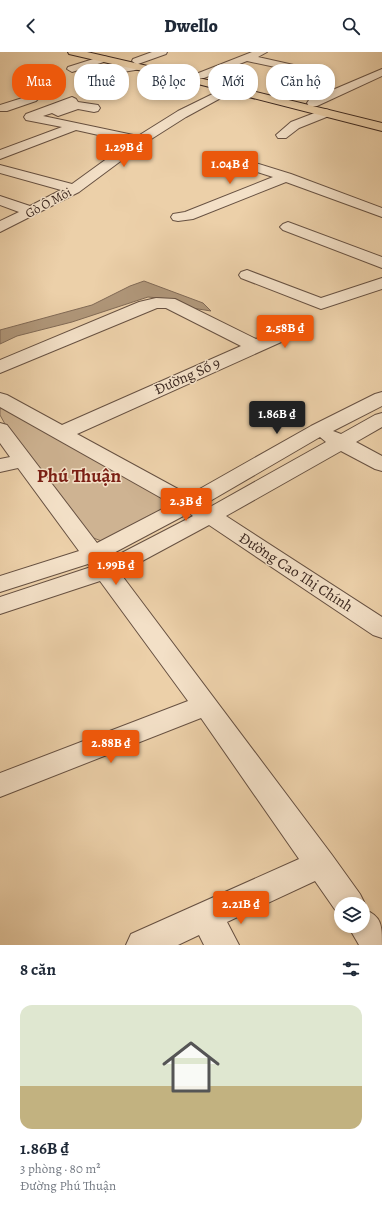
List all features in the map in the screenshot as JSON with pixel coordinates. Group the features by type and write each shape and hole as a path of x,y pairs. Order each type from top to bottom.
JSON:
{"main road":[{"path":"73,52 99,55 140,64"},
{"path":"99,55 120,63 140,64"},
{"path":"258,92 313,103 382,120"},
{"path":"258,94 382,127"}],"street":[{"path":"140,64 162,52"},
{"path":"200,75 262,52"},
{"path":"72,69 99,55"},
{"path":"246,58 275,64"},
{"path":"313,103 382,72"},
{"path":"29,100 3,108 34,118 140,140"},
{"name":"Gò Ô Môi","path":"0,227 74,189 140,140 208,100"},
{"path":"34,118 72,101"},
{"path":"34,118 77,105 94,108"},
{"path":"282,134 295,125 325,113"},
{"path":"0,154 75,126"},
{"path":"227,158 286,177 365,208 382,213"},
{"path":"0,169 74,189"},
{"path":"178,217 188,216 286,177"},
{"path":"365,208 382,199"},
{"path":"0,200 31,211"},
{"path":"288,227 382,263"},
{"path":"247,276 316,303 326,303 382,283"},
{"path":"0,367 145,306 156,303 169,303 256,346"},
{"name":"Đường Số 9","path":"62,433 302,326"},
{"path":"0,584 101,562 190,504 318,430 382,398"},
{"name":"Đường Cao Thị Chính","path":"0,399 210,516 382,629"},
{"path":"0,606 210,516 382,419"},
{"path":"0,429 11,463 101,562 344,897"},
{"path":"318,430 382,466"},
{"path":"0,785 206,705"},
{"path":"143,945 321,864"},
{"path":"206,917 222,945"},
{"path":"370,933 378,945"}],"shaded area":[{"path":"144,281 203,303 211,311 192,308 169,299 148,297 72,322 17,336 0,344 0,330 92,305 130,286"},
{"path":"2,408 170,501 174,506 104,542 91,537 5,424 0,415 0,409"}],"district":[{"name":"Phú Thuận","path":"79,475"}]}
